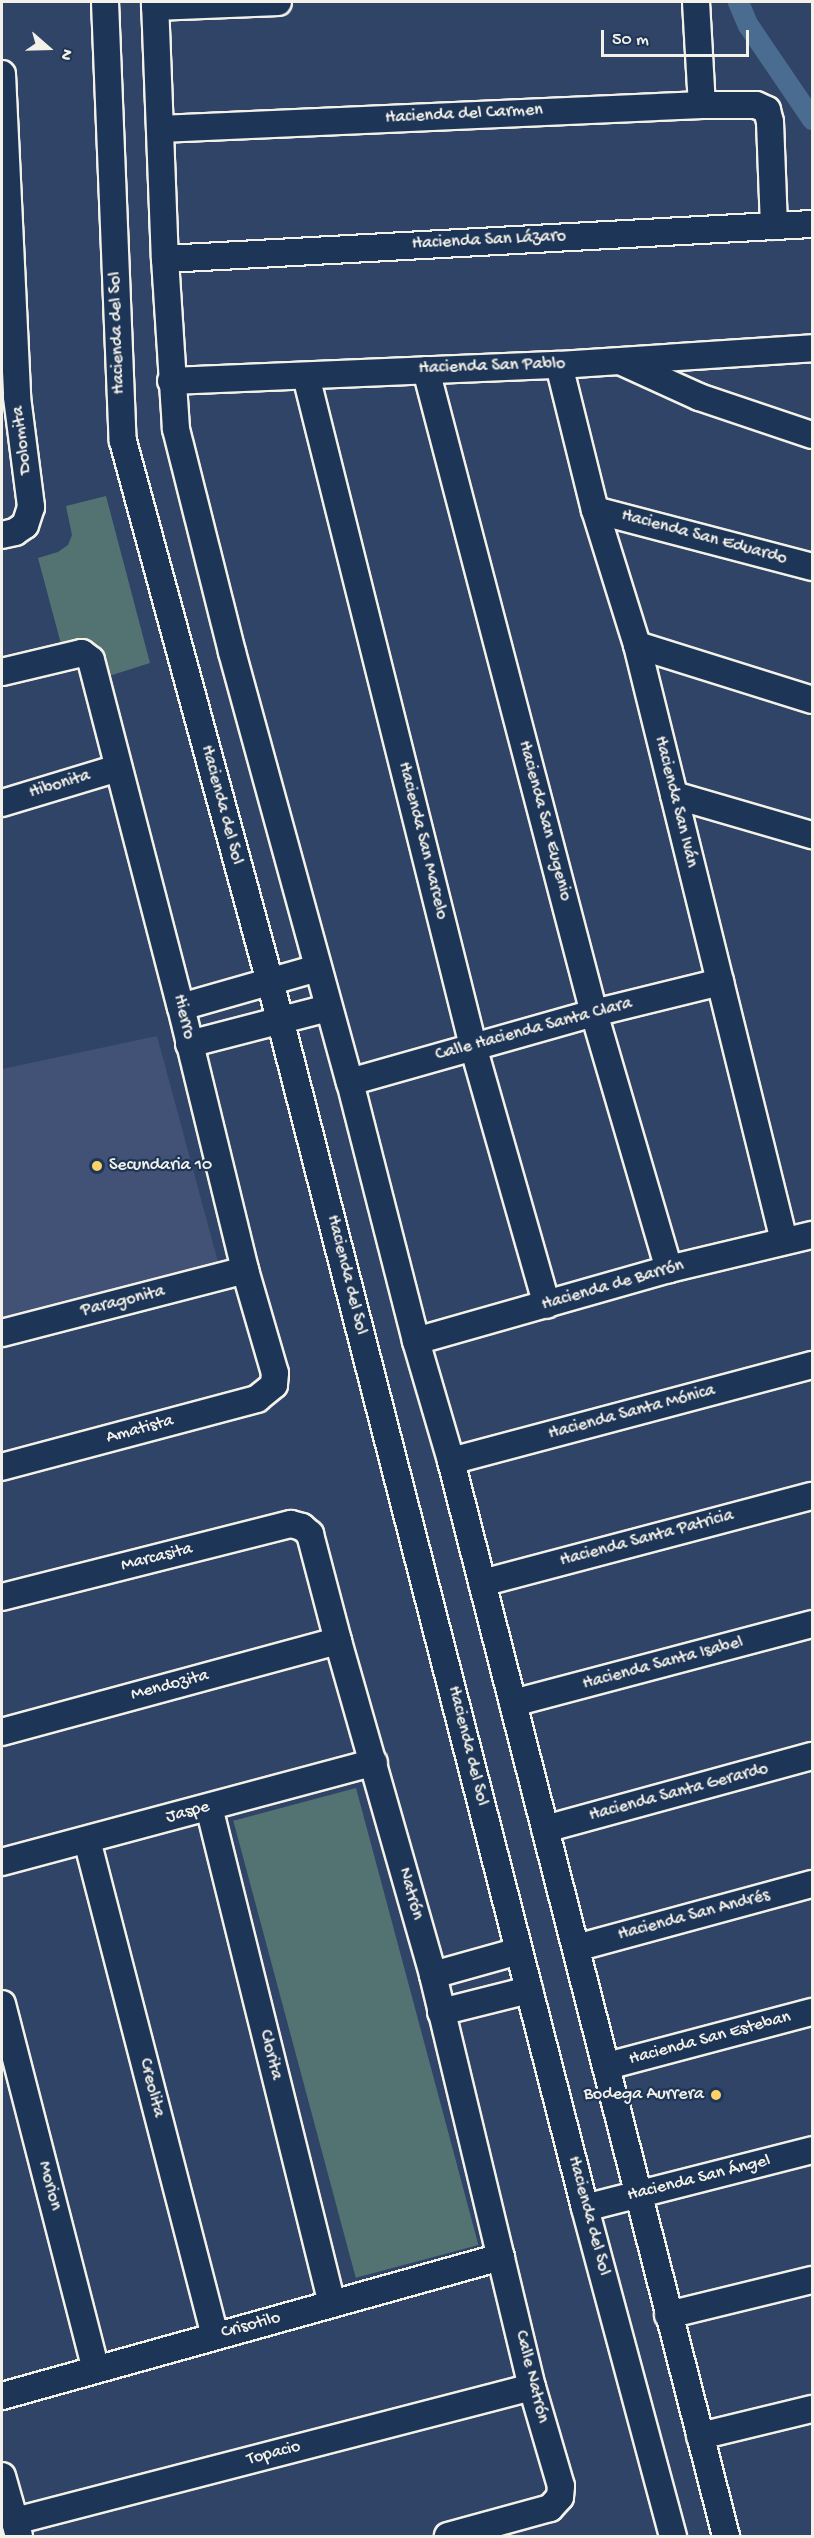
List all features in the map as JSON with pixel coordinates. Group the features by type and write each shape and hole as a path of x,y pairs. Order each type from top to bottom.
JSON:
{"street":[{"name":"Hacienda del Sol","path":"105,2 123,441 280,1019 585,2208 673,2536"},
{"path":"278,2 155,4 171,381 176,429 232,652 350,1082 416,1341 451,1461 726,2536"},
{"path":"696,2 702,105"},
{"name":"Dolomita","path":"2,74 9,399 31,507 28,519 15,532 2,535"},
{"name":"Hacienda del Carmen","path":"160,129 702,105 756,105 767,110 770,122 774,226"},
{"name":"Hacienda San Lázaro","path":"165,258 813,224"},
{"name":"Hacienda San Pablo","path":"171,381 559,365 813,348"},
{"path":"619,361 699,397 813,435"},
{"name":"Hacienda San Iván","path":"559,365 596,510 637,645 784,1241"},
{"name":"Hacienda San Eugenio","path":"426,370 594,1013 669,1269"},
{"name":"Hacienda San Marcelo","path":"306,376 473,1046 547,1305"},
{"name":"Hacienda San Eduardo","path":"596,510 813,567"},
{"path":"637,645 813,700"},
{"name":"Hierro","path":"2,672 82,653 91,660 181,1007 245,1270 274,1373 274,1386"},
{"name":"Hibonita","path":"2,803 118,768"},
{"path":"674,795 813,835"},
{"path":"181,1007 318,968"},
{"name":"Calle Hacienda Santa Clara","path":"350,1082 594,1013 720,982"},
{"path":"189,1044 328,1008"},
{"name":"Hacienda de Barrón","path":"416,1341 669,1269 813,1235"},
{"name":"Paragonita","path":"2,1333 245,1270"},
{"name":"Hacienda Santa Mónica","path":"451,1461 813,1365"},
{"name":"Amatista","path":"2,1467 257,1399 274,1386"},
{"name":"Hacienda Santa Patricia","path":"482,1583 813,1496"},
{"name":"Marcasita","path":"2,1597 291,1524 302,1527 310,1534"},
{"name":"Natrón","path":"310,1534 433,1975 501,2257"},
{"name":"Hacienda Santa Isabel","path":"513,1703 813,1624"},
{"name":"Mendozita","path":"2,1732 338,1641"},
{"name":"Hacienda Santa Gerardo","path":"545,1829 813,1756"},
{"name":"Jaspe","path":"2,1862 374,1762"},
{"name":"Clorita","path":"209,1807 332,2304"},
{"name":"Creolita","path":"87,1840 215,2336"},
{"name":"Hacienda San Andrés","path":"576,1948 813,1884"},
{"path":"433,1975 519,1951"},
{"path":"441,2012 529,1990"},
{"name":"Morion","path":"2,2004 96,2369"},
{"name":"Hacienda San Esteban","path":"607,2066 813,2012"},
{"name":"Hacienda San Ángel","path":"585,2208 813,2150"},
{"name":"Crisotilo","path":"2,2396 501,2257"},
{"name":"Calle Natrón","path":"448,2536 550,2508 560,2497 561,2486 532,2386 501,2257"},
{"path":"668,2315 813,2280"},
{"name":"Topacio","path":"17,2529 532,2386"},
{"path":"700,2436 813,2409"},
{"path":"2,2476 17,2529"}],"shaded area":[{"name":"Secundaria 10","path":"157,1036 218,1262 2,1318 2,1069"}],"green space":[{"path":"106,496 150,663 109,676 101,660 80,645 70,641 61,644 38,558 58,552 68,545 72,535 66,506"},
{"path":"356,1788 478,2245 356,2278 233,1821"}],"waterway":[{"path":"738,2 748,25 812,119"}],"place":[{"name":"Secundaria 10","path":"97,1166"},
{"name":"Bodega Aurrera","path":"716,2095"}]}
